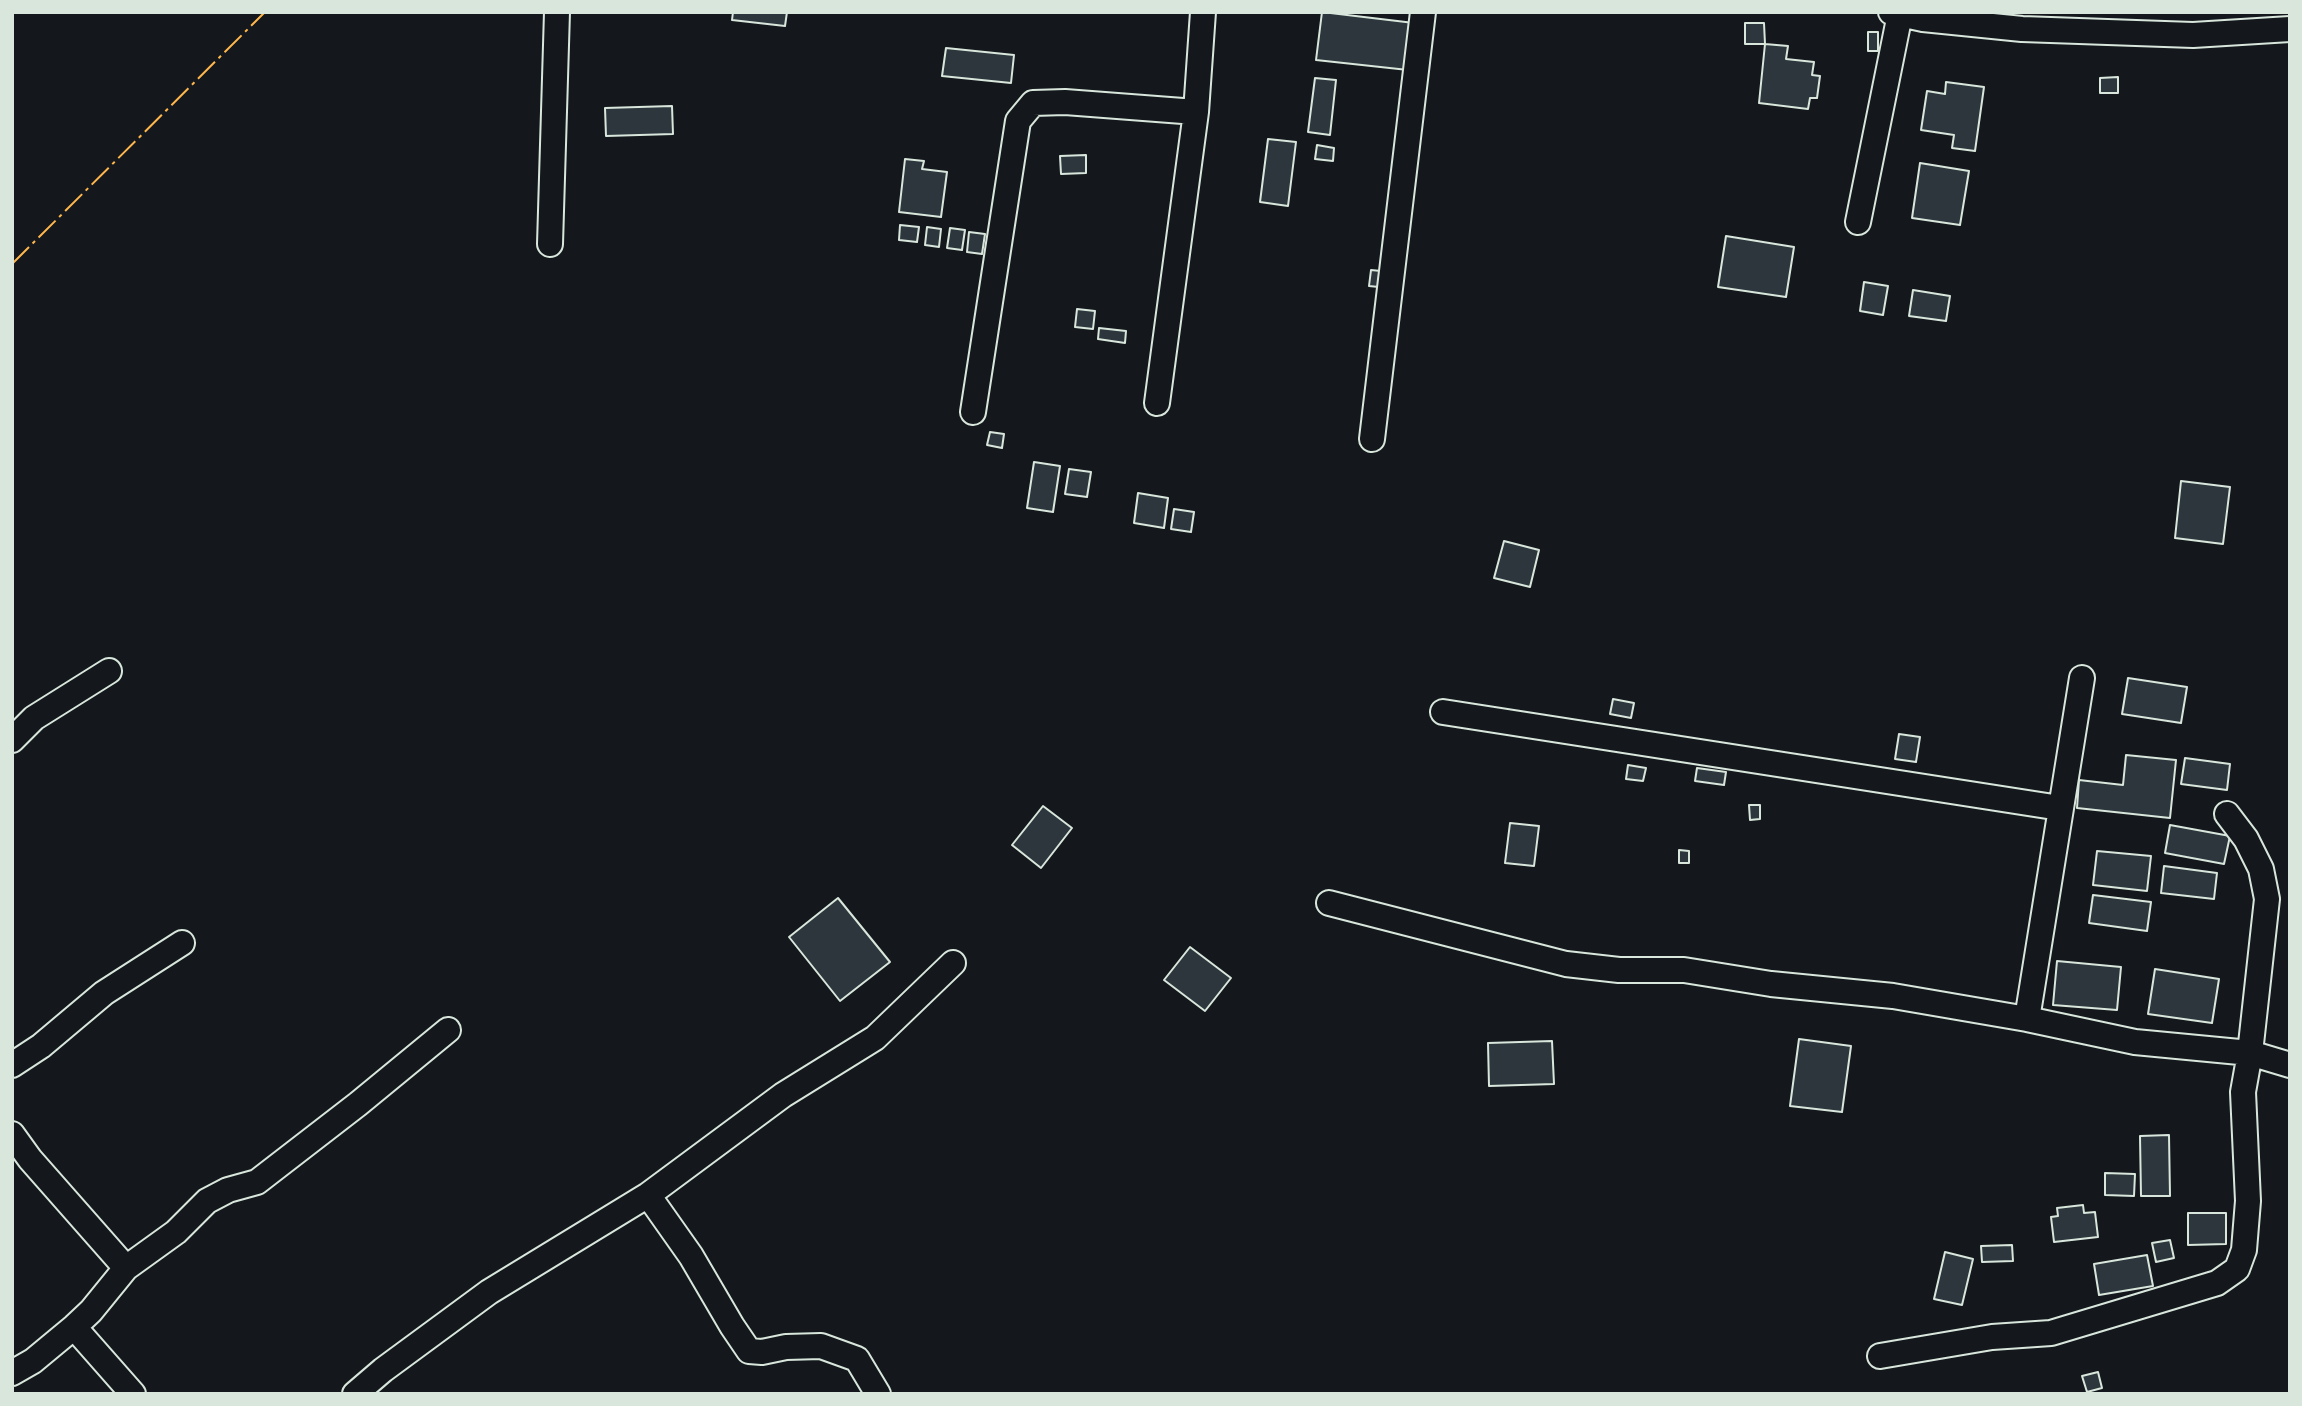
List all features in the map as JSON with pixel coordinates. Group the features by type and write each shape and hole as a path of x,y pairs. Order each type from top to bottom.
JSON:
{"street":[{"path":"550,244 557,12"},
{"path":"1157,403 1196,112 1203,12"},
{"path":"1372,439 1423,12"},
{"path":"1858,222 1896,13 1923,19 2022,29 2194,23 2290,29"},
{"path":"974,412 1018,121 1033,103 1065,102 1196,112"},
{"path":"12,740 34,718 108,671"},
{"path":"2027,1019 2082,678"},
{"path":"1443,712 2060,808"},
{"path":"1880,1356 1992,1338 2051,1333 2217,1283 2237,1269 2244,1250 2248,1202 2243,1092 2250,1053 2267,899 2261,869 2246,839 2227,814"},
{"path":"1329,903 1566,964 1619,970 1684,971 1771,984 1893,996 2027,1019 2135,1042 2250,1053 2290,1065"},
{"path":"12,1065 41,1046 104,993 182,943"},
{"path":"355,1394 383,1370 489,1292 648,1195 783,1095 875,1038 953,963"},
{"path":"12,1373 33,1361 74,1327 91,1311 126,1268 176,1232 207,1202 228,1191 257,1182 448,1030"},
{"path":"12,1134 30,1160 126,1268"},
{"path":"648,1195 691,1256 749,1351 821,1346 857,1359 878,1394"},
{"path":"74,1327 134,1394"}],"building":[{"path":"733,12 787,12 785,26 732,20"},
{"path":"1322,12 1414,23 1408,70 1316,60"},
{"path":"1745,23 1764,23 1765,44 1745,44"},
{"path":"1868,32 1878,32 1878,51 1868,51"},
{"path":"1765,44 1788,46 1786,59 1814,62 1812,75 1820,76 1817,98 1810,98 1808,109 1759,103"},
{"path":"946,48 1014,55 1011,83 942,76"},
{"path":"2118,77 2118,93 2100,93 2100,78"},
{"path":"1315,78 1336,80 1330,135 1308,132"},
{"path":"1946,82 1984,87 1975,151 1952,148 1954,135 1921,130 1927,91 1945,94"},
{"path":"672,106 673,134 606,136 605,108"},
{"path":"1268,139 1296,142 1288,206 1260,202"},
{"path":"1317,145 1334,148 1333,161 1315,159"},
{"path":"1086,155 1086,173 1061,174 1060,156"},
{"path":"905,159 924,161 922,169 947,172 941,217 899,212"},
{"path":"1920,163 1969,171 1960,225 1912,218"},
{"path":"900,225 919,227 917,242 899,240"},
{"path":"927,227 941,229 939,247 925,245"},
{"path":"950,228 965,230 962,250 947,248"},
{"path":"969,232 985,234 982,254 967,252"},
{"path":"1726,236 1794,247 1786,297 1718,287"},
{"path":"1371,270 1381,271 1379,287 1369,286"},
{"path":"1864,282 1888,286 1883,315 1860,311"},
{"path":"1913,290 1950,296 1946,321 1909,316"},
{"path":"1077,309 1095,311 1093,329 1075,327"},
{"path":"1099,328 1126,331 1125,343 1098,339"},
{"path":"990,432 1004,434 1002,448 987,445"},
{"path":"1034,462 1060,466 1053,512 1027,508"},
{"path":"1069,469 1091,472 1087,497 1065,494"},
{"path":"2181,481 2230,487 2223,544 2175,538"},
{"path":"1138,493 1168,498 1164,528 1134,523"},
{"path":"1174,509 1194,512 1191,532 1171,529"},
{"path":"1504,541 1539,550 1530,587 1494,578"},
{"path":"2128,678 2187,687 2181,723 2122,714"},
{"path":"1613,699 1634,703 1631,718 1610,714"},
{"path":"1899,734 1920,737 1916,762 1895,759"},
{"path":"2126,755 2176,760 2170,818 2077,808 2079,780 2123,785"},
{"path":"2185,758 2230,764 2227,790 2181,784"},
{"path":"1628,765 1646,768 1643,781 1626,779"},
{"path":"1697,768 1726,772 1724,785 1695,781"},
{"path":"1749,805 1760,805 1760,819 1750,820"},
{"path":"1043,806 1072,828 1041,868 1012,845"},
{"path":"1510,823 1539,826 1534,866 1505,863"},
{"path":"2170,825 2230,836 2224,864 2165,853"},
{"path":"1679,850 1689,851 1689,863 1679,863"},
{"path":"2097,851 2151,856 2147,891 2093,885"},
{"path":"2164,866 2217,873 2214,899 2161,893"},
{"path":"2093,895 2151,902 2147,931 2089,923"},
{"path":"838,898 890,962 840,1001 789,937"},
{"path":"1190,947 1231,978 1205,1011 1164,980"},
{"path":"2057,961 2121,967 2117,1010 2053,1005"},
{"path":"2155,969 2219,979 2212,1023 2148,1014"},
{"path":"1799,1039 1851,1046 1842,1112 1790,1106"},
{"path":"1552,1041 1554,1084 1489,1086 1488,1043"},
{"path":"2169,1135 2170,1196 2141,1196 2140,1136"},
{"path":"2105,1173 2135,1174 2134,1196 2105,1195"},
{"path":"2083,1205 2084,1213 2095,1212 2098,1237 2054,1242 2051,1217 2058,1216 2057,1208"},
{"path":"2188,1213 2226,1213 2226,1244 2188,1245"},
{"path":"2170,1240 2174,1258 2156,1262 2152,1243"},
{"path":"2012,1245 2013,1261 1982,1262 1981,1246"},
{"path":"1945,1252 1973,1259 1962,1305 1934,1299"},
{"path":"2147,1255 2153,1286 2099,1295 2094,1264"},
{"path":"2098,1372 2102,1388 2087,1392 2082,1376"}],"power":[{"path":"12,264 265,12"}]}
